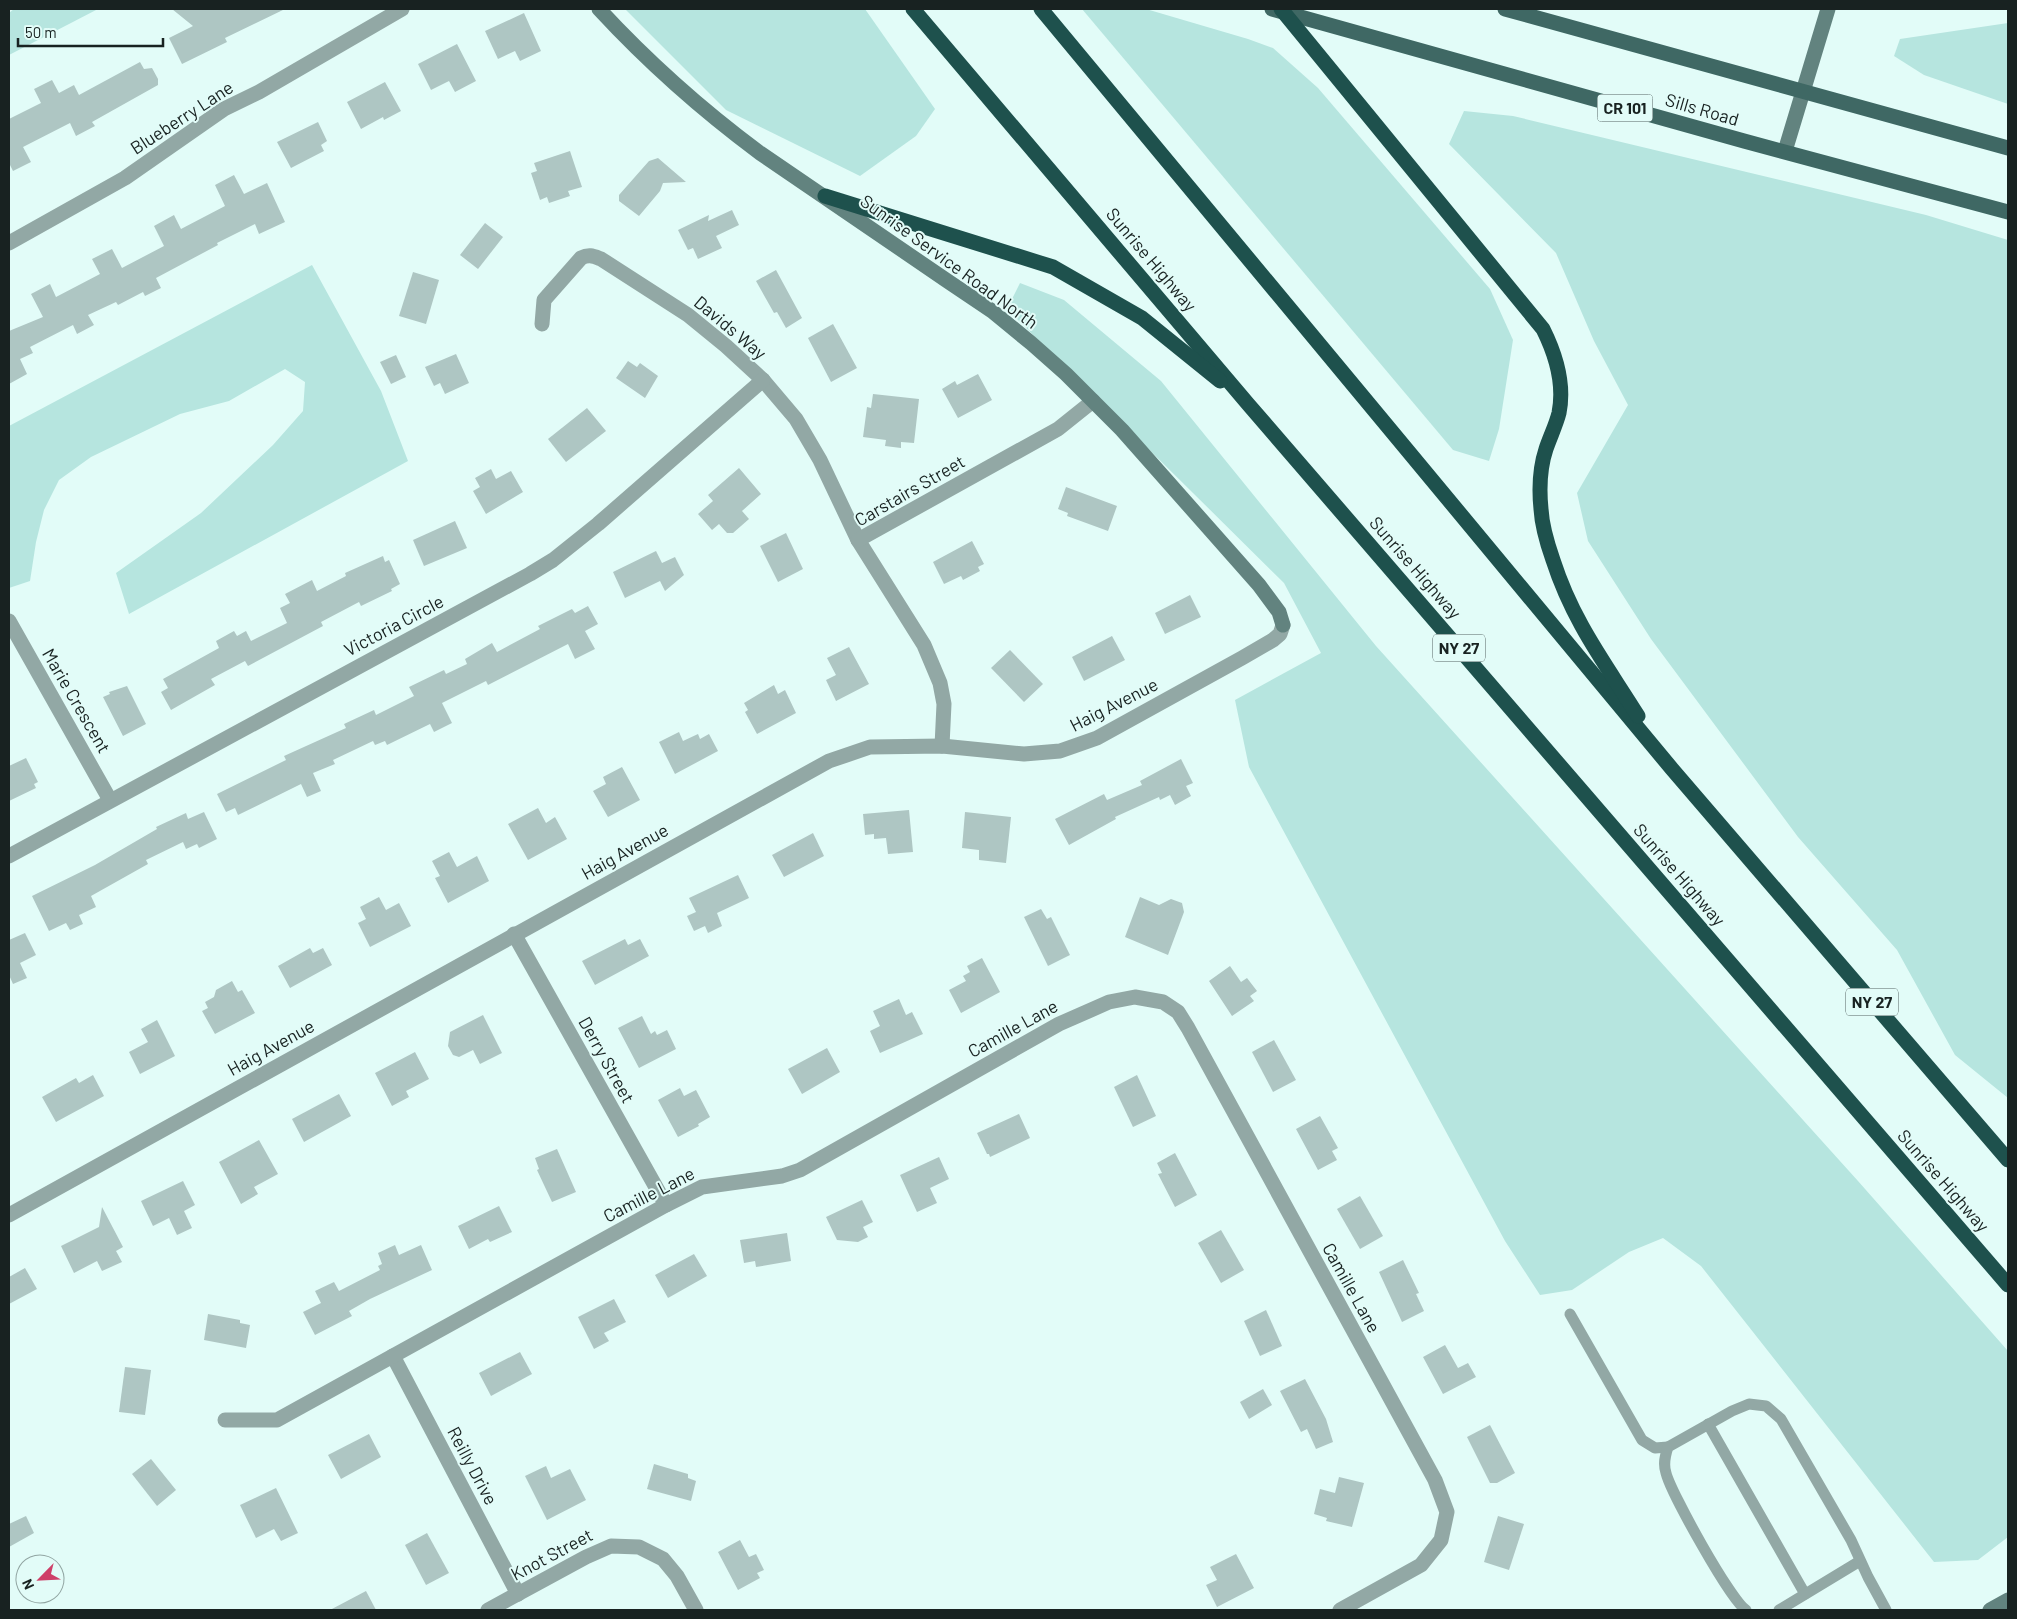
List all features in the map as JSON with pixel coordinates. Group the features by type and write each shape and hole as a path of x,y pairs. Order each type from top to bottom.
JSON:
{"highway":[{"name":"Sunrise Highway","path":"913,9 1248,404 2008,1285"},
{"name":"NY 27","path":"1041,9 1672,769 2008,1160"},
{"path":"1279,10 1543,329 1554,351 1560,378 1559,413 1546,450 1540,490 1543,528 1548,546 1565,594 1588,640 1672,769"},
{"path":"825,196 1053,267 1142,318 1248,404"}],"main road":[{"path":"1505,9 2008,148"},
{"name":"Sills Road","path":"1279,10 1785,152 2008,212"}],"street":[{"name":"Blueberry Lane","path":"9,243 125,178 224,109 260,92 402,9"},
{"name":"Sunrise Service Road North","path":"599,9 658,69 723,125 992,311 1031,343 1094,401 1157,469 1258,585 1279,612 1283,625"},
{"path":"1785,152 1802,92 1831,9"},
{"name":"Davids Way","path":"542,324 544,300 581,258 586,256 601,259 688,315 763,380 796,419 820,460 858,540"},
{"name":"Victoria Circle","path":"9,856 553,560 658,472 763,380"},
{"name":"Carstairs Street","path":"942,746 944,704 940,683 924,645 858,540 1058,429 1094,401"},
{"name":"Marie Crescent","path":"9,621 110,800"},
{"name":"Haig Avenue","path":"9,1215 829,761 870,747 942,746 1024,754 1060,751 1097,738 1273,640 1280,634 1283,625"},
{"name":"Derry Street","path":"514,934 666,1205"},
{"name":"Camille Lane","path":"225,1420 277,1420 666,1205 702,1187 782,1176 800,1170 1059,1024 1109,1002 1135,997 1163,1002 1178,1012 1188,1028 1435,1480 1446,1512 1441,1540 1421,1564 1340,1610"},
{"name":"Reilly Drive","path":"393,1356 518,1594"},
{"name":"Knot Street","path":"488,1610 586,1557 611,1546 639,1548 663,1559 677,1576 696,1610"},
{"path":"1990,1610 2008,1600"}],"lane":[{"path":"1570,1314 1642,1440 1655,1448 1668,1447 1708,1424 1750,1404 1766,1406 1782,1419 1851,1540 1886,1610"},
{"path":"1708,1424 1805,1594"},
{"path":"1668,1447 1664,1459 1666,1474 1676,1498 1728,1590 1742,1608 1746,1610"},
{"path":"1779,1610 1860,1560"}],"shaded area":[{"path":"14,9 98,9 9,55 9,13"},
{"path":"625,9 865,9 935,109 916,136 860,176 726,110"},
{"path":"1082,9 1146,9 1248,39 1273,48 1318,88 1490,289 1513,340 1499,429 1489,461 1453,450"},
{"path":"2008,23 2008,104 1924,75 1894,56 1900,39"},
{"path":"1464,111 1513,116 1926,215 2008,240 2008,1098 1955,1055 1897,950 1798,837 1651,639 1588,541 1577,493 1628,405 1594,341 1556,253 1449,144"},
{"path":"312,265 381,391 408,461 129,614 116,573 201,513 273,445 303,411 305,382 285,369 229,401 180,414 91,457 59,480 44,510 36,542 30,581 9,588 9,426"},
{"path":"1020,283 1064,300 1161,381 1376,646 1858,1181 2008,1351 2008,1537 1978,1560 1934,1562 1701,1266 1663,1238 1629,1252 1572,1290 1540,1295 1505,1241 1249,767 1235,700 1321,653 1284,583 1007,309"}],"building":[{"path":"172,9 285,9 225,38 227,42 182,64 169,38 193,26"},
{"path":"524,13 541,51 520,61 515,51 498,59 485,31"},
{"path":"457,44 476,81 455,92 449,81 431,90 418,64"},
{"path":"140,62 144,69 152,68 158,79 158,85 92,122 95,126 76,136 70,123 23,147 31,162 13,171 9,163 9,119 41,103 34,89 52,80 59,93 74,85 79,95"},
{"path":"385,82 401,111 384,120 383,117 361,129 347,102"},
{"path":"318,122 327,141 321,145 324,151 291,168 277,142"},
{"path":"570,151 582,187 568,191 570,196 549,203 547,197 540,200 531,173 537,171 534,163"},
{"path":"658,158 686,182 663,183 660,191 639,216 619,201 619,195 649,161"},
{"path":"234,175 244,194 267,183 285,222 259,234 255,224 217,243 218,245 156,278 161,288 145,296 143,292 118,305 116,302 88,315 94,325 77,334 73,325 30,347 33,353 20,359 27,374 9,384 9,331 43,317 31,294 50,284 56,297 100,274 92,259 112,249 122,268 164,246 154,226 174,215 181,229 225,206 215,185"},
{"path":"732,210 739,225 716,236 722,248 698,259 693,248 688,250 678,230 709,215 708,221"},
{"path":"485,223 503,237 478,269 460,255"},
{"path":"776,270 802,318 786,328 777,312 774,313 756,281"},
{"path":"413,272 439,280 426,324 399,316"},
{"path":"833,324 857,368 831,382 808,338"},
{"path":"456,354 469,383 445,394 440,383 434,386 425,367"},
{"path":"396,355 406,377 391,384 380,362"},
{"path":"628,361 637,367 640,363 658,376 645,398 616,378"},
{"path":"978,374 992,400 958,418 942,389 955,381 957,385"},
{"path":"873,394 919,399 914,443 901,442 901,448 885,446 886,440 863,437 867,407 871,408"},
{"path":"587,408 606,431 566,462 548,439"},
{"path":"739,468 761,494 742,511 749,519 733,533 727,533 719,524 712,530 698,514 713,501 708,495"},
{"path":"491,469 496,479 511,471 523,492 486,514 473,491 480,487 475,478"},
{"path":"1066,487 1117,506 1108,531 1067,516 1068,513 1058,509"},
{"path":"455,521 467,548 424,566 413,540"},
{"path":"786,533 803,569 778,582 760,546"},
{"path":"972,541 984,564 978,567 980,571 963,580 961,576 944,584 933,562"},
{"path":"656,551 662,563 675,557 684,575 665,591 660,581 625,598 613,572"},
{"path":"383,556 385,562 389,560 400,584 391,589 392,591 361,606 359,602 321,622 323,626 248,666 245,661 211,679 215,685 171,710 161,692 168,688 163,679 219,648 216,641 234,631 237,636 246,631 251,641 287,623 280,608 290,603 285,594 312,580 317,591 346,576 345,573"},
{"path":"1190,595 1201,617 1165,634 1155,613"},
{"path":"588,606 598,624 585,631 595,649 575,659 568,644 488,685 486,681 442,703 452,723 434,732 430,724 387,745 385,741 375,745 373,741 333,760 335,764 313,773 321,791 307,797 301,784 238,815 235,808 226,812 217,794 286,760 284,756 346,728 344,724 374,710 376,715 414,696 409,687 444,670 446,674 467,664 465,659 492,643 497,652 540,629 538,626 572,609 575,613"},
{"path":"1112,636 1125,660 1084,681 1072,657"},
{"path":"849,647 869,684 836,701 826,680 836,675 827,658"},
{"path":"1010,650 1043,684 1024,702 991,668"},
{"path":"774,685 778,694 785,690 796,713 757,734 745,712 748,710 744,703"},
{"path":"127,686 146,724 123,736 103,697 110,694 109,692"},
{"path":"679,732 683,741 698,734 700,739 709,734 718,751 675,774 659,742"},
{"path":"26,758 38,782 34,784 36,788 9,801 9,766"},
{"path":"1181,759 1193,783 1186,786 1191,796 1175,805 1170,795 1160,800 1159,797 1115,817 1116,819 1069,845 1055,819 1104,794 1107,800 1142,785 1140,781"},
{"path":"622,767 640,800 608,817 593,791 606,784 603,777"},
{"path":"538,808 546,823 555,817 567,839 528,860 508,824"},
{"path":"909,810 913,852 888,854 886,838 874,839 874,834 865,835 863,814"},
{"path":"204,812 217,839 199,848 197,844 186,849 183,842 146,860 148,864 91,896 96,907 79,915 83,924 70,930 66,923 49,931 32,896 95,865 157,829 156,827 186,813 188,819"},
{"path":"965,812 1011,817 1006,863 979,860 979,850 962,848"},
{"path":"813,833 824,856 784,877 772,855"},
{"path":"449,852 457,867 477,856 489,881 448,903 435,878 440,876 432,861"},
{"path":"738,875 749,898 717,913 722,926 708,933 705,926 694,931 687,916 696,912 689,898"},
{"path":"379,897 386,910 399,903 411,926 370,947 358,923 366,919 360,907"},
{"path":"1140,897 1159,905 1171,899 1182,903 1184,912 1168,955 1125,937"},
{"path":"1041,909 1047,919 1051,917 1070,955 1048,966 1024,917"},
{"path":"25,933 36,955 20,963 27,978 13,984 9,975 9,940"},
{"path":"625,939 628,945 640,939 649,956 595,985 582,961"},
{"path":"310,948 313,953 323,948 332,965 290,988 278,966"},
{"path":"982,958 1000,992 961,1013 949,990 966,981 963,976 970,972 967,966"},
{"path":"1230,966 1241,982 1247,978 1257,991 1250,996 1254,1001 1232,1016 1209,981"},
{"path":"232,981 238,992 242,990 255,1013 215,1034 202,1011 208,1008 205,1002 214,997 216,990"},
{"path":"899,999 906,1015 912,1012 923,1034 880,1053 870,1031 880,1026 873,1011"},
{"path":"483,1015 502,1053 480,1064 473,1050 459,1057 453,1055 448,1046 450,1032"},
{"path":"642,1016 651,1034 655,1031 657,1035 667,1030 676,1049 639,1068 618,1028"},
{"path":"157,1020 175,1056 140,1074 129,1052 148,1042 141,1029"},
{"path":"1274,1040 1296,1080 1273,1092 1252,1052"},
{"path":"827,1048 840,1072 802,1094 788,1069"},
{"path":"415,1052 429,1079 406,1091 409,1097 392,1106 375,1073"},
{"path":"93,1075 104,1096 56,1122 42,1097 76,1078 79,1083"},
{"path":"1137,1075 1156,1116 1133,1127 1114,1087"},
{"path":"680,1088 684,1096 696,1090 710,1117 698,1124 699,1126 678,1137 658,1100"},
{"path":"339,1094 351,1116 304,1142 292,1119"},
{"path":"1019,1114 1030,1138 990,1157 977,1133"},
{"path":"1320,1116 1338,1148 1332,1151 1337,1160 1318,1170 1296,1129"},
{"path":"259,1140 278,1174 254,1187 258,1194 241,1204 219,1162"},
{"path":"557,1149 576,1192 552,1202 537,1170 539,1169 535,1158"},
{"path":"1175,1153 1197,1195 1175,1207 1158,1174 1162,1173 1157,1163"},
{"path":"939,1157 949,1179 930,1188 937,1203 917,1212 900,1175"},
{"path":"183,1181 195,1205 184,1211 192,1228 177,1235 169,1218 153,1226 141,1201"},
{"path":"1360,1196 1383,1236 1360,1249 1337,1209"},
{"path":"862,1200 873,1222 863,1227 868,1237 858,1242 837,1240 826,1217"},
{"path":"499,1206 512,1232 490,1242 488,1239 469,1249 458,1226"},
{"path":"102,1207 123,1247 116,1251 122,1262 102,1271 97,1261 74,1273 61,1246 99,1227"},
{"path":"1221,1230 1244,1270 1221,1283 1198,1243"},
{"path":"787,1233 791,1261 756,1267 755,1261 744,1263 740,1240"},
{"path":"395,1245 399,1255 421,1245 432,1270 370,1299 349,1311 352,1316 315,1335 303,1312 321,1303 315,1291 334,1282 339,1291 380,1270 378,1266 382,1264 378,1253"},
{"path":"694,1254 707,1276 668,1298 655,1275"},
{"path":"1403,1260 1419,1293 1416,1294 1424,1311 1402,1322 1379,1272"},
{"path":"25,1268 37,1289 9,1304 9,1277"},
{"path":"614,1299 626,1322 604,1333 609,1341 594,1349 578,1317"},
{"path":"1266,1310 1282,1346 1260,1356 1244,1321"},
{"path":"208,1314 240,1320 240,1323 250,1325 246,1348 204,1340"},
{"path":"1445,1345 1458,1368 1468,1363 1476,1377 1443,1394 1423,1357"},
{"path":"520,1352 532,1374 491,1396 479,1373"},
{"path":"125,1367 151,1370 145,1415 119,1412"},
{"path":"1305,1379 1326,1419 1333,1442 1316,1449 1307,1429 1301,1432 1280,1391"},
{"path":"1263,1389 1272,1405 1249,1419 1240,1402"},
{"path":"1490,1425 1515,1473 1497,1483 1490,1483 1467,1437"},
{"path":"369,1434 381,1457 341,1479 328,1455"},
{"path":"151,1459 176,1490 157,1506 132,1474"},
{"path":"654,1464 688,1474 688,1478 696,1481 691,1501 647,1489"},
{"path":"546,1466 551,1478 570,1469 586,1500 547,1520 525,1476"},
{"path":"1339,1477 1364,1483 1352,1527 1326,1521 1327,1518 1314,1514 1320,1489 1335,1493"},
{"path":"276,1488 298,1533 281,1541 274,1529 256,1538 240,1505"},
{"path":"26,1516 34,1533 9,1547 9,1524"},
{"path":"1498,1516 1524,1524 1509,1570 1484,1562"},
{"path":"427,1533 449,1573 426,1585 405,1545"},
{"path":"740,1540 749,1557 756,1554 764,1570 757,1573 760,1578 738,1590 718,1552"},
{"path":"1236,1554 1254,1588 1217,1607 1206,1585 1217,1580 1210,1567"},
{"path":"366,1591 376,1610 330,1610"}]}
